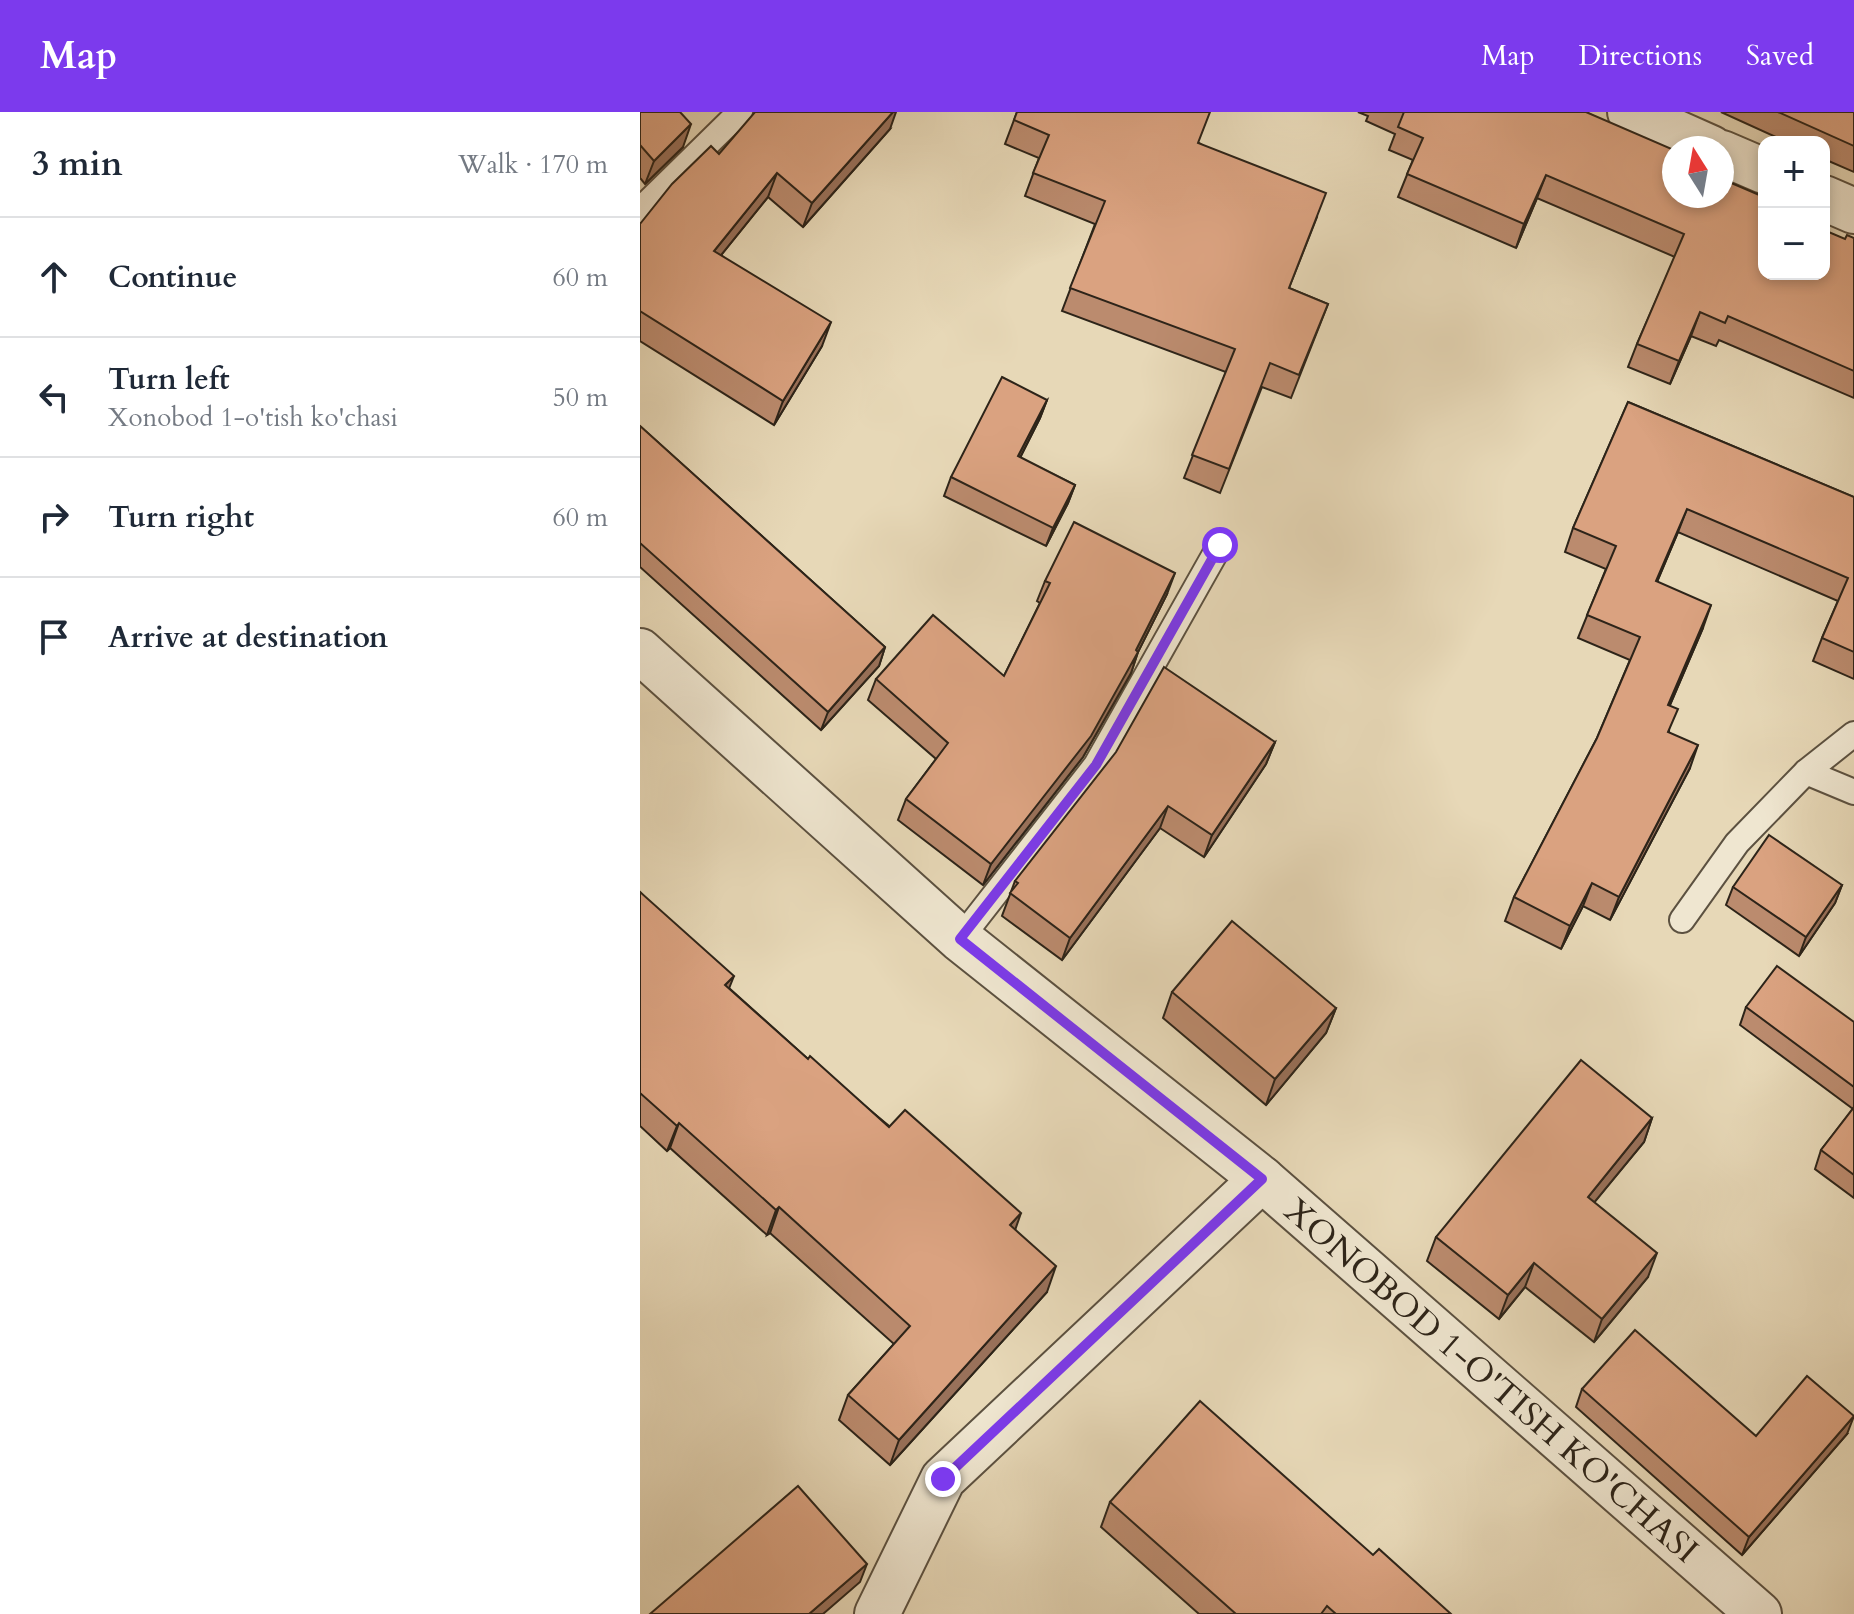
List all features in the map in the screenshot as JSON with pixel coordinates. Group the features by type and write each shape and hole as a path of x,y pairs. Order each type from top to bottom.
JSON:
{"street":[{"path":"1630,112 1684,136"},
{"path":"1734,158 1758,168"},
{"path":"1830,201 1854,211"},
{"name":"XONOBOD 1-O'TISH KO'CHASI","path":"640,651 960,939 1262,1179 1759,1614"},
{"path":"877,1614 943,1479 1262,1179"}],"lane":[{"path":"640,210 740,112"},
{"path":"960,939 1096,765 1220,545"},
{"path":"1682,920 1737,843 1806,772 1854,734"},
{"path":"1806,772 1854,792"}],"building":[{"path":"640,112 680,112 691,124 654,161 640,145"},
{"path":"755,112 893,112 812,203 777,173 714,251 831,322 783,401 640,311 640,224 672,184 711,146 719,154"},
{"path":"1017,112 1210,112 1198,143 1326,193 1289,288 1328,304 1299,375 1270,363 1229,469 1192,455 1235,349 1070,288 1105,201 1033,173 1049,135 1014,120"},
{"path":"1404,112 1586,112 1662,145 1662,208 1734,208 1734,184 1758,194 1758,280 1830,280 1830,233 1845,239 1847,235 1854,238 1854,371 1728,316 1725,323 1700,312 1679,361 1637,344 1684,234 1546,175 1524,224 1407,174 1423,138 1398,127"},
{"path":"1778,112 1854,112 1854,146"},
{"path":"1002,377 1047,400 1018,456 1075,485 1053,528 951,477"},
{"path":"1628,402 1854,497 1854,652 1822,638 1848,578 1687,509 1656,581 1711,605 1668,705 1678,709 1668,732 1698,745 1619,897 1592,883 1570,926 1514,897 1597,738 1640,637 1587,615 1616,546 1573,528"},
{"path":"640,426 885,647 828,712 640,543"},
{"path":"1074,522 1175,573 1136,650 1138,652 1091,736 991,864 906,799 948,743 876,679 933,615 1004,676 1050,583 1045,581"},
{"path":"1164,667 1275,742 1212,835 1168,806 1070,938 1010,893 1018,883 1015,881 1116,752"},
{"path":"1769,835 1842,885 1806,937 1733,887"},
{"path":"640,892 734,976 725,985 808,1059 810,1056 889,1127 905,1110 1021,1213 1010,1225 1056,1266 899,1440 848,1395 910,1326 779,1207 776,1210 679,1123 677,1126 640,1093"},
{"path":"1232,921 1336,1008 1275,1079 1172,992"},
{"path":"1777,966 1854,1022 1854,1087 1746,1007"},
{"path":"1581,1060 1652,1118 1588,1197 1657,1253 1602,1319 1534,1263 1508,1295 1436,1237"},
{"path":"1854,1107 1854,1175 1821,1150"},
{"path":"1635,1330 1756,1436 1807,1376 1854,1416 1749,1537 1582,1389"},
{"path":"1200,1401 1373,1555 1379,1549 1451,1614 1336,1614 1327,1606 1321,1614 1236,1614 1110,1502"},
{"path":"798,1486 867,1564 809,1614 650,1614"}],"route":[{"path":"943,1479 1262,1179 960,939 1096,765 1220,545"}]}
